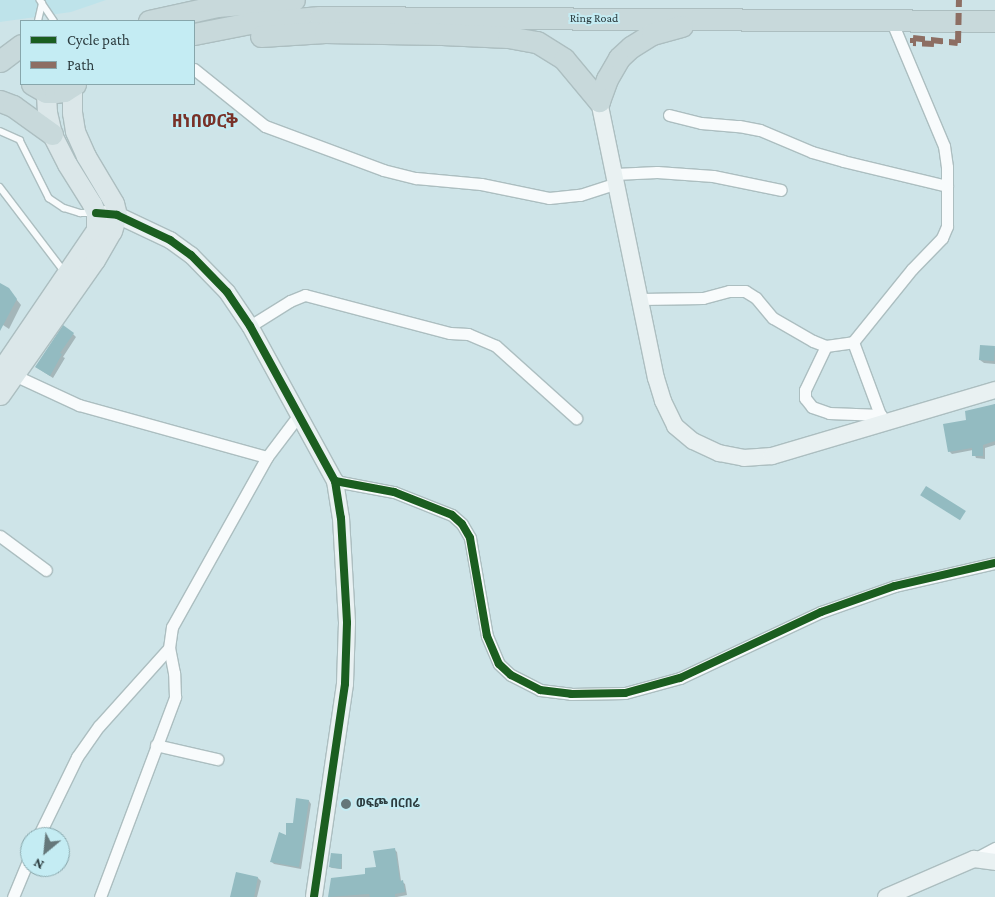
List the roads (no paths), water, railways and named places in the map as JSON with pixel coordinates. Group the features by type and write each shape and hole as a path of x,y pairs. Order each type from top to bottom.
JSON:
{"highway":[{"path":"153,20 220,3 294,0"},
{"name":"Ring Road","path":"200,32 257,22 320,17 728,19 892,22 995,21"},
{"path":"200,32 233,38 345,33 508,37 537,42 564,59 599,101 615,65 631,47 652,34 665,30 728,19"},
{"path":"0,61 20,46"},
{"path":"0,96 38,88 64,91 74,85"},
{"path":"0,101 13,106 52,134"}],"main road":[{"path":"0,395 7,373 72,280 112,231 116,215 114,203 86,156 75,132 72,112 74,85"},
{"path":"38,88 52,134 96,213 96,230 72,280"}],"street":[{"path":"641,299 703,298 729,291 745,291 756,298 773,318 813,341 826,346 853,342 912,269 942,238 947,226 944,146 892,22"},
{"path":"195,70 265,126 383,170 416,178 481,184 549,198 580,196 616,178 657,172 713,176 781,190"},
{"path":"599,101 663,401 675,426 693,441 719,453 744,458 772,456 882,419 995,390"},
{"path":"669,115 701,123 760,130 812,152 842,161 947,186"},
{"path":"96,213 116,215 170,240 191,255 227,292 250,326 335,481 341,518 347,623 345,684 314,897"},
{"path":"250,326 290,300 305,295 450,333 468,334 496,346 576,418"},
{"path":"853,342 882,419"},
{"path":"826,346 805,390 805,398 812,407 829,413 882,419"},
{"path":"7,373 79,405 267,458"},
{"path":"100,897 175,697 174,673 169,648 172,627 267,458 298,416"},
{"path":"335,481 394,492 452,515 462,524 470,538 487,636 499,664 511,675 540,690 571,694 625,693 680,678 821,612 895,586 995,563"},
{"path":"0,536 46,570"},
{"path":"43,827 77,757 99,726 169,648"},
{"path":"156,745 217,759"},
{"path":"886,897 995,848"},
{"path":"974,859 995,862"},
{"path":"13,897 21,877"}],"lane":[{"path":"38,20 41,2"},
{"path":"41,2 53,20"},
{"path":"0,131 4,131 20,140 49,198 64,208 80,213 96,213"},
{"path":"0,187 72,280"}],"place":[{"name":"ወፍጮ በርበሬ","path":"346,804"}],"district":[{"name":"ዘነበወርቅ","path":"205,121"}]}
